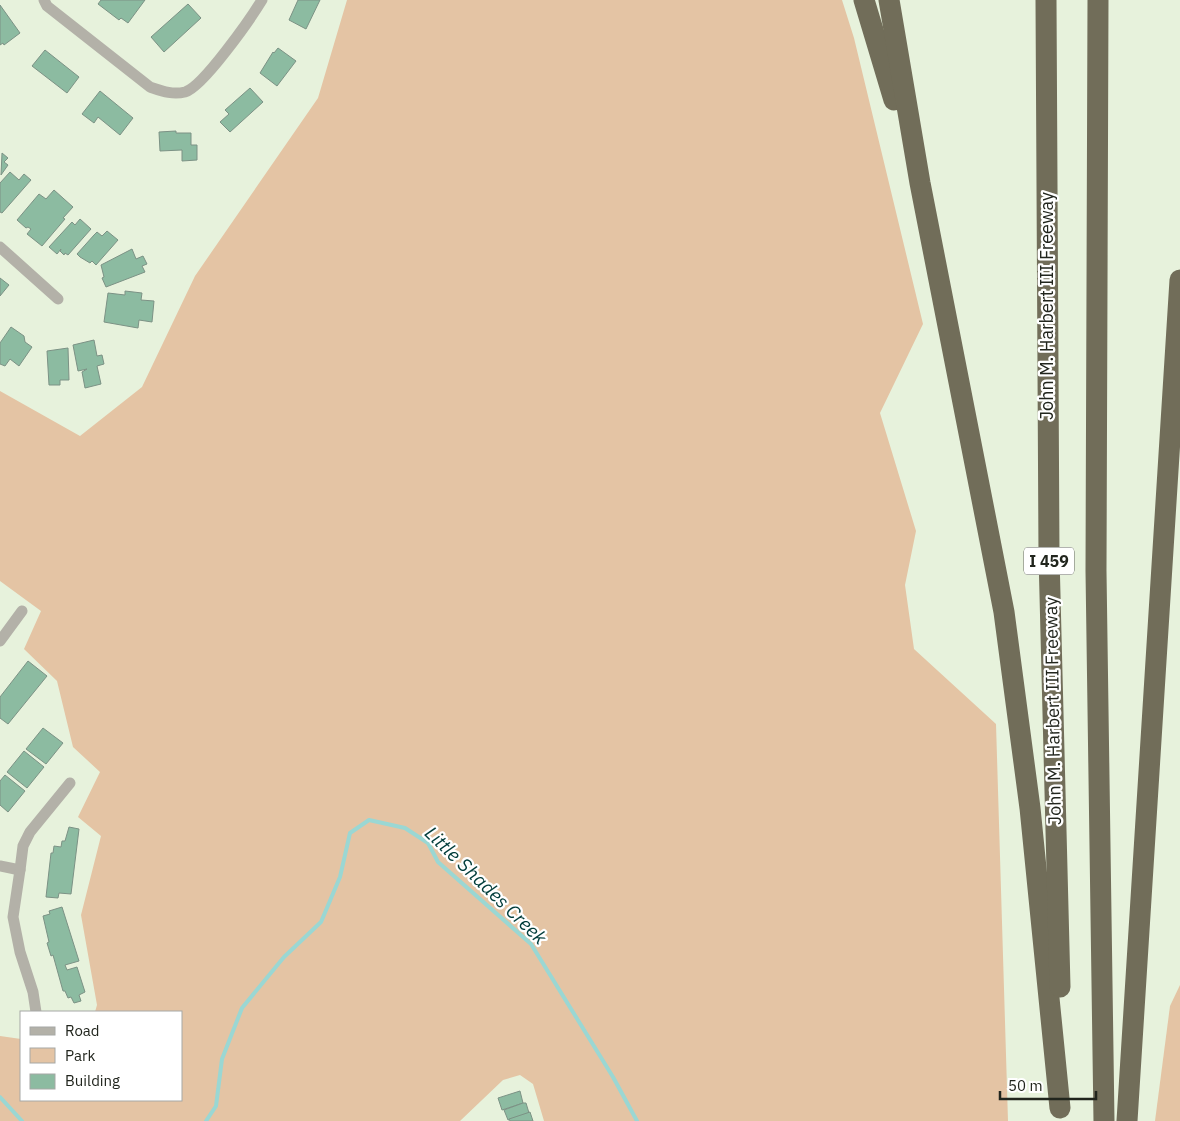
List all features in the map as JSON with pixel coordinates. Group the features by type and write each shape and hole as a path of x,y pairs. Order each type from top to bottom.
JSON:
{"highway":[{"path":"864,0 920,183"},
{"path":"888,0 920,183 1004,612 1030,808 1060,1115"},
{"name":"John M. Harbert III Freeway","path":"1046,0 1049,556 1060,949 1060,1115"},
{"name":"I 459","path":"1098,0 1096,571 1104,1119"},
{"path":"1128,1115 1180,280"},
{"path":"1151,726 1180,495"}],"street":[{"path":"44,0 47,6 150,87 168,93 186,92 196,86 239,35 262,0"},
{"path":"0,247 58,299"},
{"path":"0,641 22,611"},
{"path":"36,1011 13,917 23,846 30,832 70,783"},
{"path":"0,866 20,870"}],"green space":[{"path":"347,0 842,0 854,38 923,324 880,413 916,531 905,585 914,649 996,724 1008,1121 544,1121 533,1084 520,1075 503,1080 460,1121 0,1121 0,1036 20,1039 20,1101 182,1101 182,1011 95,1011 97,1005 81,915 101,836 78,817 100,772 73,747 57,681 24,649 41,611 0,581 0,391 80,436 142,387 195,276 318,98"},
{"path":"1180,985 1180,1121 1155,1121 1170,1006"}],"building":[{"path":"101,0 145,0 128,23 121,18 119,20 98,4"},
{"path":"298,0 320,0 306,29 289,20"},
{"path":"188,4 201,18 164,52 151,37"},
{"path":"0,5 20,33 4,45 3,43 0,45"},
{"path":"278,48 296,61 277,86 260,73 273,52"},
{"path":"45,50 79,77 67,93 32,66"},
{"path":"250,88 263,102 230,132 220,122 229,114 225,110"},
{"path":"100,91 133,118 120,135 98,117 94,123 82,114"},
{"path":"176,131 176,133 191,133 191,145 197,145 197,160 182,161 182,150 160,151 159,132"},
{"path":"2,153 8,158 4,162 8,165 1,175"},
{"path":"10,172 19,180 24,174 31,180 2,213 0,212 0,183"},
{"path":"54,190 73,207 42,246 27,234 31,229 26,228 17,220 39,194 46,199"},
{"path":"80,219 91,229 68,255 65,253 64,255 60,251 61,249 57,254 49,247 72,222 75,225"},
{"path":"107,231 118,240 96,265 77,254 97,232 102,236"},
{"path":"132,249 136,259 143,256 147,264 142,266 145,272 106,287 102,278 104,277 101,265"},
{"path":"0,278 9,285 0,296"},
{"path":"125,291 142,293 141,300 154,301 152,322 139,320 138,328 104,322 108,293 125,295"},
{"path":"11,327 24,336 25,342 32,347 19,366 10,359 5,366 0,364 0,343"},
{"path":"94,340 97,356 102,355 104,364 97,366 101,384 85,388 82,372 87,369 78,371 73,345"},
{"path":"68,348 69,380 60,380 60,385 49,385 47,351"},
{"path":"28,661 47,676 8,724 0,718 0,697"},
{"path":"43,728 63,743 46,764 26,749"},
{"path":"24,751 44,767 27,788 7,772"},
{"path":"5,775 25,791 8,812 0,805 0,781"},
{"path":"69,827 79,829 71,894 59,893 58,898 46,897 51,853 53,853 54,846 61,847"},
{"path":"62,907 79,961 65,965 67,970 77,967 85,992 79,995 81,1001 74,1003 71,997 68,998 65,991 63,991 53,955 51,956 47,943 49,942 43,916 50,914 49,911"},
{"path":"520,1091 523,1103 502,1110 498,1098"},
{"path":"526,1103 529,1113 508,1120 504,1110"},
{"path":"530,1112 533,1121 510,1121 509,1119"}],"waterway":[{"name":"Little Shades Creek","path":"206,1121 216,1106 222,1059 242,1008 284,957 321,922 340,877 350,833 369,820 405,828 428,843 438,862 531,944 613,1077 637,1121"},
{"name":"Little Shades Creek","path":"0,1097 22,1121"}]}
